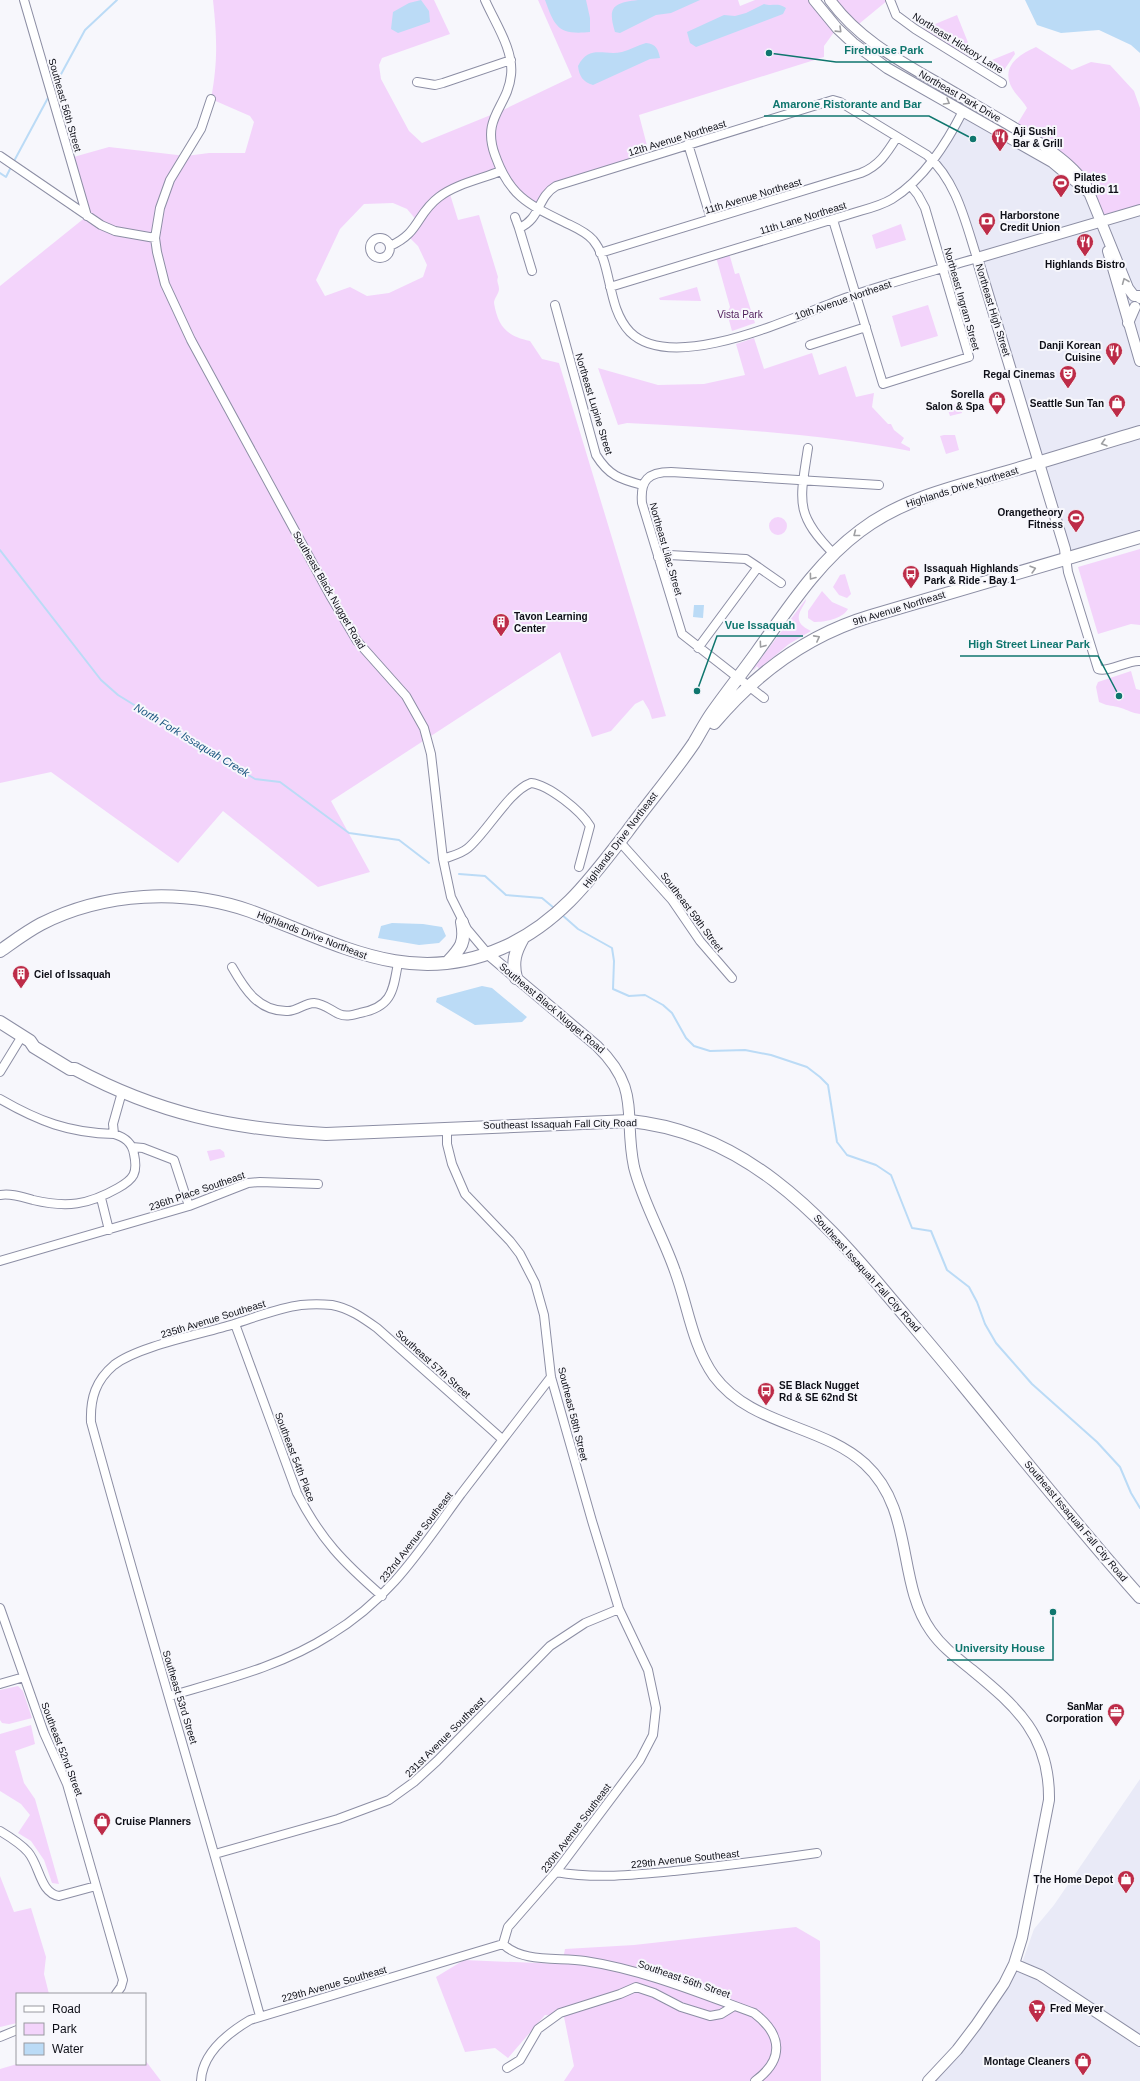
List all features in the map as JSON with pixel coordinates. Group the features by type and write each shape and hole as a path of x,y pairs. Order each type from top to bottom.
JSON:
{"main road":[{"name":"Highlands Drive Northeast","path":"0,951 36,926 78,910 122,899 182,896 226,904 248,911 338,947 370,957 398,963 416,965 447,963 488,954 537,930 558,914 576,897 693,744 710,716 817,571 862,530 902,505 1038,462 1140,432"},
{"name":"9th Avenue Northeast","path":"693,744 708,730 748,685 798,648 842,626 1140,537"},
{"path":"447,963 463,942 464,934 462,922"},
{"path":"516,978 513,961 515,953 523,938"},
{"name":"Southeast Issaquah Fall City Road","path":"0,1022 26,1039 37,1041 52,1050 73,1064 75,1069 122,1092 185,1114 219,1123 267,1130 326,1134 630,1121 670,1127 700,1137 726,1149 754,1166 808,1208 865,1268 1098,1550 1140,1597"}],"street":[{"name":"Southeast 56th Street","path":"24,0 87,216"},
{"path":"417,82 435,85 443,84 511,60 485,0"},
{"name":"Northeast Park Drive","path":"814,0 837,28 887,68 1052,162 1088,192"},
{"name":"Northeast Park Drive","path":"830,0 845,19 863,36 893,57 1015,128 1062,159 1083,180 1101,221 1112,267 1140,361"},
{"name":"Northeast Hickory Lane","path":"890,0 896,15 915,29 1002,83"},
{"name":"10th Avenue Northeast","path":"511,60 512,74 509,85 495,114 491,131 492,148 501,171 516,194 539,210 587,235 596,245 600,253 618,315 630,332 652,345 677,348 731,339 856,295 1140,210"},
{"name":"Southeast Black Nugget Road","path":"211,99 201,129 170,180 164,194 155,238 156,252 163,278 182,324 357,641 406,696 424,728 431,754 442,859 451,897 462,922 488,954 597,1046 617,1068 626,1087 632,1156 638,1179 676,1271 695,1339 707,1366 723,1387 750,1408 838,1445 853,1455 875,1475 896,1512 914,1592 925,1621 947,1650 1005,1697 1020,1712 1042,1753 1047,1775 1049,1800 1022,1938 1014,1964 1004,1984 976,2026 957,2050 928,2081"},
{"name":"Northeast High Street","path":"833,100 840,102 934,160 952,185 977,258 1065,549 1068,572 1097,667 1099,670 1140,661"},
{"name":"12th Avenue Northeast","path":"519,228 529,222 539,210 546,194 556,186 833,100"},
{"name":"11th Lane Northeast","path":"610,287 880,205 900,194 934,160 963,112"},
{"name":"11th Avenue Northeast","path":"600,253 870,169 882,160 897,136"},
{"path":"688,144 711,219"},
{"path":"0,156 87,216 115,231 155,238"},
{"path":"390,246 408,236 428,207 438,197 462,185 501,171"},
{"name":"Northeast Ingram Street","path":"833,220 884,384 969,357 923,205 910,185"},
{"path":"515,217 532,270"},
{"name":"Northeast Park Drive","path":"1104,231 1128,288 1134,296 1139,296 1138,303"},
{"path":"1125,310 1138,303"},
{"path":"1128,323 1138,303"},
{"name":"Northeast Lupine Street","path":"555,305 596,455 604,467 618,478 642,485"},
{"path":"810,345 866,327"},
{"path":"808,448 803,480 802,502 805,516 812,530 834,554"},
{"path":"642,485 647,478 662,472 879,485"},
{"name":"Northeast Lilac Street","path":"642,485 642,503 680,632 685,638 764,698"},
{"path":"658,558 669,555 749,560 781,583"},
{"path":"698,648 758,567"},
{"path":"442,859 469,847 512,799 528,784 534,784 548,790 585,816 590,826 579,867"},
{"name":"Southeast 59th Street","path":"619,842 672,900 700,941 732,978"},
{"path":"232,967 246,992 262,1005 271,1009 289,1011 312,1003 324,1005 340,1014 350,1015 372,1010 386,1002 394,984 398,963"},
{"path":"0,1072 26,1039"},
{"path":"114,1134 113,1124 122,1092"},
{"path":"0,1099 51,1124 71,1130 114,1134 123,1137 132,1147 135,1169 133,1178 130,1182 101,1198 88,1202 63,1206 11,1195 0,1195"},
{"name":"Southeast 58th Street","path":"447,1129 447,1144 452,1164 466,1194 510,1241 533,1277 544,1315 551,1377 619,1609 648,1670 654,1695 656,1720"},
{"path":"132,1147 143,1148 174,1160 189,1206"},
{"name":"236th Place Southeast","path":"0,1262 189,1206 254,1182 318,1184"},
{"path":"101,1198 109,1230"},
{"name":"235th Avenue Southeast","path":"97,1384 113,1366 130,1356 277,1310 302,1305 332,1306 347,1309"},
{"name":"Southeast 57th Street","path":"347,1309 377,1328 502,1439"},
{"name":"Southeast 54th Place","path":"235,1324 297,1493 308,1514 339,1557 382,1596"},
{"name":"232nd Avenue Southeast","path":"170,1696 250,1672 300,1651 330,1636 349,1623 382,1596 408,1567 502,1439 551,1377"},
{"name":"Southeast 53rd Street","path":"97,1384 92,1403 91,1422 152,1642 170,1696 260,2016"},
{"name":"Southeast 52nd Street","path":"0,1608 44,1733 67,1784 123,1980 117,1992"},
{"name":"231st Avenue Southeast","path":"215,1854 338,1819 389,1800 414,1782 437,1761 550,1646 584,1623 619,1609"},
{"path":"0,1684 24,1677"},
{"name":"230th Avenue Southeast","path":"503,1944 508,1927 556,1872 640,1760 653,1735 656,1720"},
{"path":"0,1831 28,1852 35,1862 48,1891 54,1895 59,1896 96,1886"},
{"name":"229th Avenue Southeast","path":"556,1872 581,1876 621,1876 732,1865 817,1852"},
{"name":"Southeast 56th Street","path":"503,1944 510,1950 526,1955 583,1961 656,1978 754,2013 768,2024 775,2040 776,2056 769,2068 754,2081"},
{"name":"229th Avenue Southeast","path":"201,2081 207,2060 214,2049 240,2026 260,2016 503,1944"},
{"path":"1014,1964 1040,1975 1140,2041"},
{"path":"507,2068 520,2060 538,2029 560,2013 607,1999 636,1987 654,1993 681,2007 710,2016 721,2014 734,2006"},
{"path":"0,2037 16,2030"}],"shaded area":[{"path":"963,111 1140,210 1140,537 1066,558 956,194 934,160"},
{"path":"1140,1779 1140,2081 930,2081 974,2033 1022,1963 1034,1929 1054,1905"}],"green space":[{"path":"213,0 434,0 450,34 382,58 379,65 381,79 409,131 422,143 503,110 572,77 538,0 738,0 740,6 755,0 814,0 837,28 824,46 824,57 639,115 650,157 556,186 539,210 501,171 449,191 458,220 479,215 498,277 497,280 499,291 494,303 501,324 515,336 530,341 542,359 559,363 666,716 652,719 643,700 635,704 611,731 592,737 560,652 331,801 370,872 318,887 223,811 178,863 51,772 0,783 0,286 87,216 70,158 109,147 186,156 209,153 245,153 254,122 250,116 211,99 216,61","holes":["393,203 407,209 418,222 408,236 418,246 427,265 423,277 389,293 367,296 350,287 325,296 316,280 340,229 364,204"]},
{"path":"830,0 888,0 854,28"},
{"path":"957,15 973,55 968,57 923,29"},
{"path":"1036,47 1072,70 1091,62 1110,65 1134,91 1140,108 1140,210 1101,221 1086,185 1015,128 1027,108 1012,88 1008,73 1010,67 1018,57"},
{"path":"1014,51 1015,54 1002,73 989,66 992,60"},
{"path":"901,224 906,240 876,249 872,235"},
{"name":"Vista Park","path":"729,253 735,274 739,273 755,323 732,331 727,313 730,307 716,257"},
{"path":"697,287 701,301 660,300 659,298"},
{"path":"928,305 938,336 901,347 892,316"},
{"path":"754,338 764,369 812,353 819,375 846,366 856,397 874,393 872,407 888,424 891,424 894,430 904,438 901,443 910,448 910,451 840,440 769,432 627,423 618,425 598,368 658,385 704,384 745,375 736,344"},
{"path":"959,403 962,413 950,416 947,407"},
{"path":"955,435 959,450 946,454 940,436"},
{"path":"774,517 782,517 787,522 785,533 782,535 774,535 769,530 769,522"},
{"path":"1140,549 1140,625 1131,624 1098,634 1078,567"},
{"path":"845,574 851,594 847,598 839,595 833,587 840,575"},
{"path":"822,591 832,602 848,609 838,618 828,621 814,622 808,618 808,611"},
{"path":"806,599 799,618 804,627 811,631 789,644 759,669 757,666 754,670 753,669"},
{"path":"1131,671 1136,689 1140,690 1140,714 1099,702 1096,687 1098,682"},
{"path":"220,1149 224,1152 225,1157 210,1161 207,1151"},
{"path":"18,1686 23,1691 32,1718 9,1724 2,1723 0,1720 0,1690"},
{"path":"31,1725 35,1744 15,1751 24,1783 35,1799 59,1884 52,1883 44,1860 31,1841 18,1833 30,1815 21,1804 0,1791 0,1734"},
{"path":"0,1876 14,1912 31,1908 46,1957 44,1974 49,1993 16,1993 16,2023 0,2027"},
{"path":"796,1927 820,1941 821,2081 564,2081 574,2066 564,2017 545,2015 508,2058 495,2048 465,2052 436,1977 464,1960 562,1964 565,1949 634,1945"},
{"path":"146,2061 161,2081 0,2081 0,2069 16,2064 146,2065"}],"water":[{"path":"421,0 429,11 430,22 398,33 391,29 393,12 409,3"},
{"path":"545,0 586,0 590,18 590,32 571,32 560,28 555,23"},
{"path":"638,0 700,0 671,13 656,15 620,33 615,32 612,16 614,7 623,3"},
{"path":"1025,0 1140,0 1140,53 1131,45 1099,30 1061,33 1037,25"},
{"path":"764,4 780,5 786,8 783,14 696,47 690,43 687,32 724,15 735,16 746,13"},
{"path":"646,43 652,44 656,48 660,58 650,59 593,85 584,80 579,73 578,66 582,59 587,55 597,52 622,52"},
{"path":"694,605 704,605 703,618 693,617"},
{"path":"392,923 423,924 442,927 446,936 439,943 419,945 378,938 381,926"},
{"path":"482,986 492,988 527,1017 522,1022 475,1025 436,1002 437,998"}],"waterway":[{"path":"53,89 85,30 117,0"},
{"path":"13,163 49,96"},
{"path":"0,173 6,177 11,167"},
{"name":"North Fork Issaquah Creek","path":"0,550 101,680 118,695 255,779 280,782 349,833 399,840 429,863"},
{"name":"North Fork Issaquah Creek","path":"459,874 485,876 506,895 542,898 554,908"},
{"name":"North Fork Issaquah Creek","path":"561,914 578,929 612,948 614,961 613,989 629,996 645,995 663,1005 672,1013 686,1038 694,1046 710,1051 745,1050 771,1055 807,1067 828,1085 837,1142 847,1155 876,1165 891,1175 912,1228 931,1231 947,1270 969,1287 977,1302 985,1324 996,1343 1032,1384 1097,1442 1120,1467 1131,1493 1140,1508"}],"place":[{"name":"Firehouse Park","path":"769,53"},
{"name":"Amarone Ristorante and Bar","path":"973,139"},
{"name":"Aji Sushi Bar & Grill","path":"1000,152"},
{"name":"Pilates Studio 11","path":"1061,198"},
{"name":"Harborstone Credit Union","path":"987,236"},
{"name":"Highlands Bistro","path":"1085,257"},
{"name":"Danji Korean Cuisine","path":"1114,366"},
{"name":"Regal Cinemas","path":"1068,389"},
{"name":"Sorella Salon & Spa","path":"997,415"},
{"name":"Seattle Sun Tan","path":"1117,418"},
{"name":"Orangetheory Fitness","path":"1076,533"},
{"name":"Issaquah Highlands Park & Ride - Bay 1","path":"911,589"},
{"name":"Tavon Learning Center","path":"501,637"},
{"name":"Vue Issaquah","path":"697,691"},
{"name":"High Street Linear Park","path":"1119,696"},
{"name":"Ciel of Issaquah","path":"21,989"},
{"name":"SE Black Nugget Rd & SE 62nd St","path":"766,1406"},
{"name":"University House","path":"1053,1612"},
{"name":"SanMar Corporation","path":"1116,1727"},
{"name":"Cruise Planners","path":"102,1836"},
{"name":"The Home Depot","path":"1126,1894"},
{"name":"Fred Meyer","path":"1037,2023"},
{"name":"Montage Cleaners","path":"1083,2076"}]}
